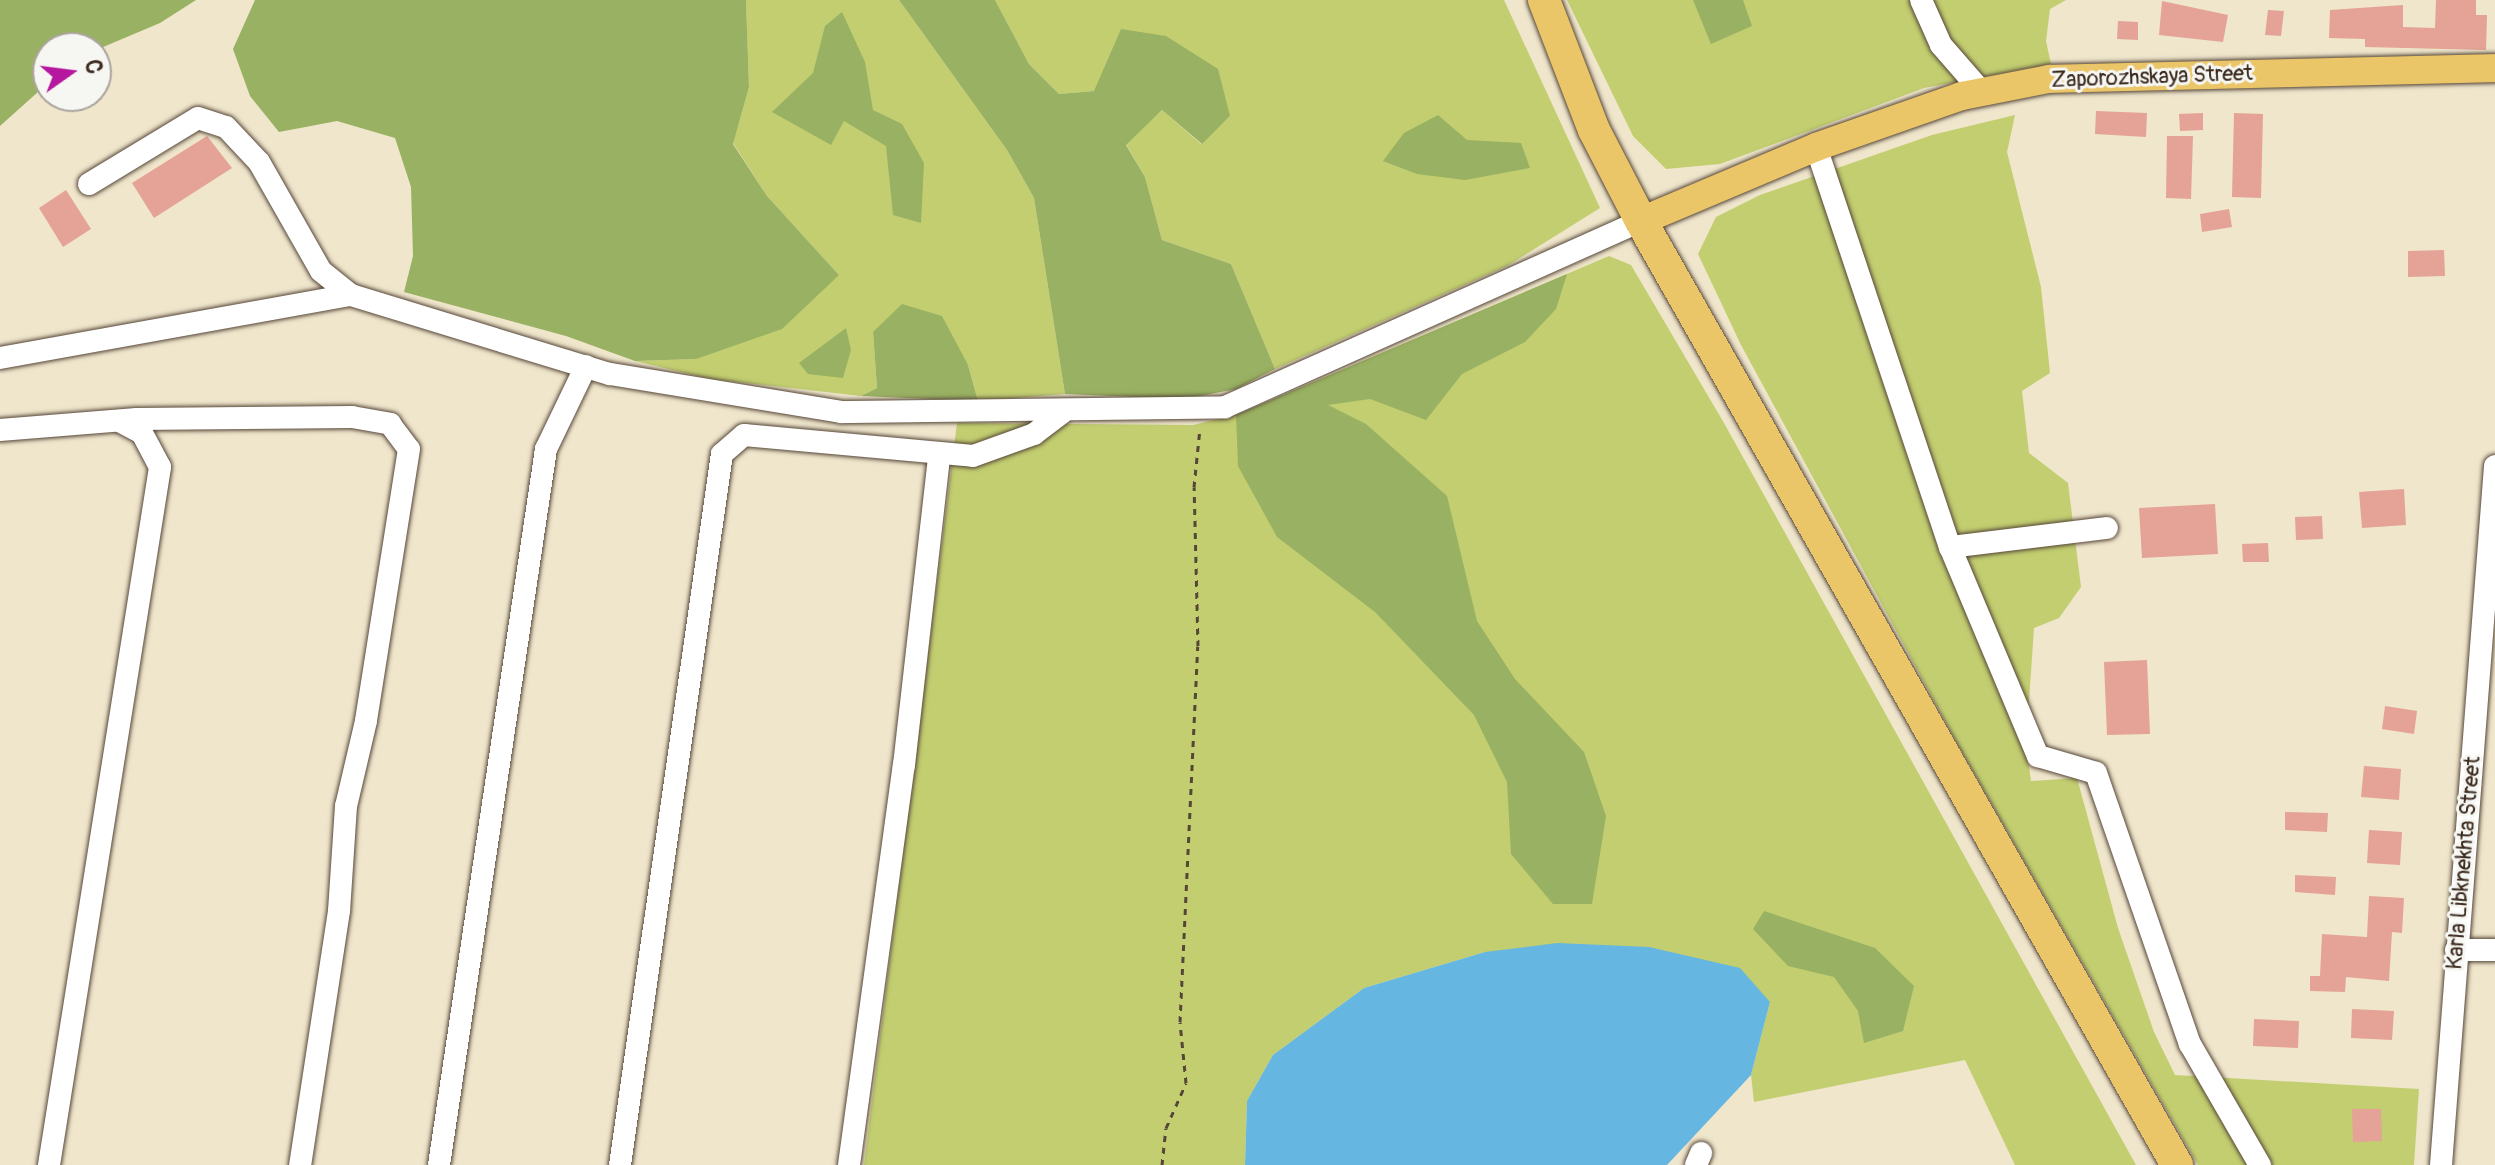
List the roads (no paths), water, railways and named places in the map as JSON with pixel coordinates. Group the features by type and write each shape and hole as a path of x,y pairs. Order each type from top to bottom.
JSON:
{"highway":[{"path":"1544,0 1594,130 1641,221 2177,1165"}],"main road":[{"name":"Zaporozhskaya Street","path":"1641,221 1816,147 1982,92 2049,79 2495,68"}],"street":[{"path":"1921,0 1941,45 1982,92"},
{"path":"89,184 198,118 226,127 259,162 321,271 351,295 586,366 841,412 1063,412 1225,407 1641,221"},
{"path":"1816,147 1950,547 2038,756 2096,773 2190,1044 2260,1165"},
{"path":"0,358 351,295"},
{"path":"439,1165 546,449 586,366"},
{"path":"620,1165 722,454 744,435 939,456 973,456 1034,434 1063,412"},
{"path":"0,430 119,421 352,417 390,424 409,449 366,721 346,806 339,911 300,1165"},
{"path":"49,1165 160,467 142,433 119,421"},
{"path":"849,1165 904,765 939,456"},
{"name":"Karla Libknekhta Street","path":"2441,1165 2456,950 2486,718 2495,466"},
{"path":"1950,547 2107,528"},
{"path":"2456,950 2495,950"}],"water":[{"path":"1557,943 1649,947 1740,968 1770,1002 1751,1075 1667,1165 1245,1165 1247,1101 1273,1055 1364,988 1485,952"}]}
